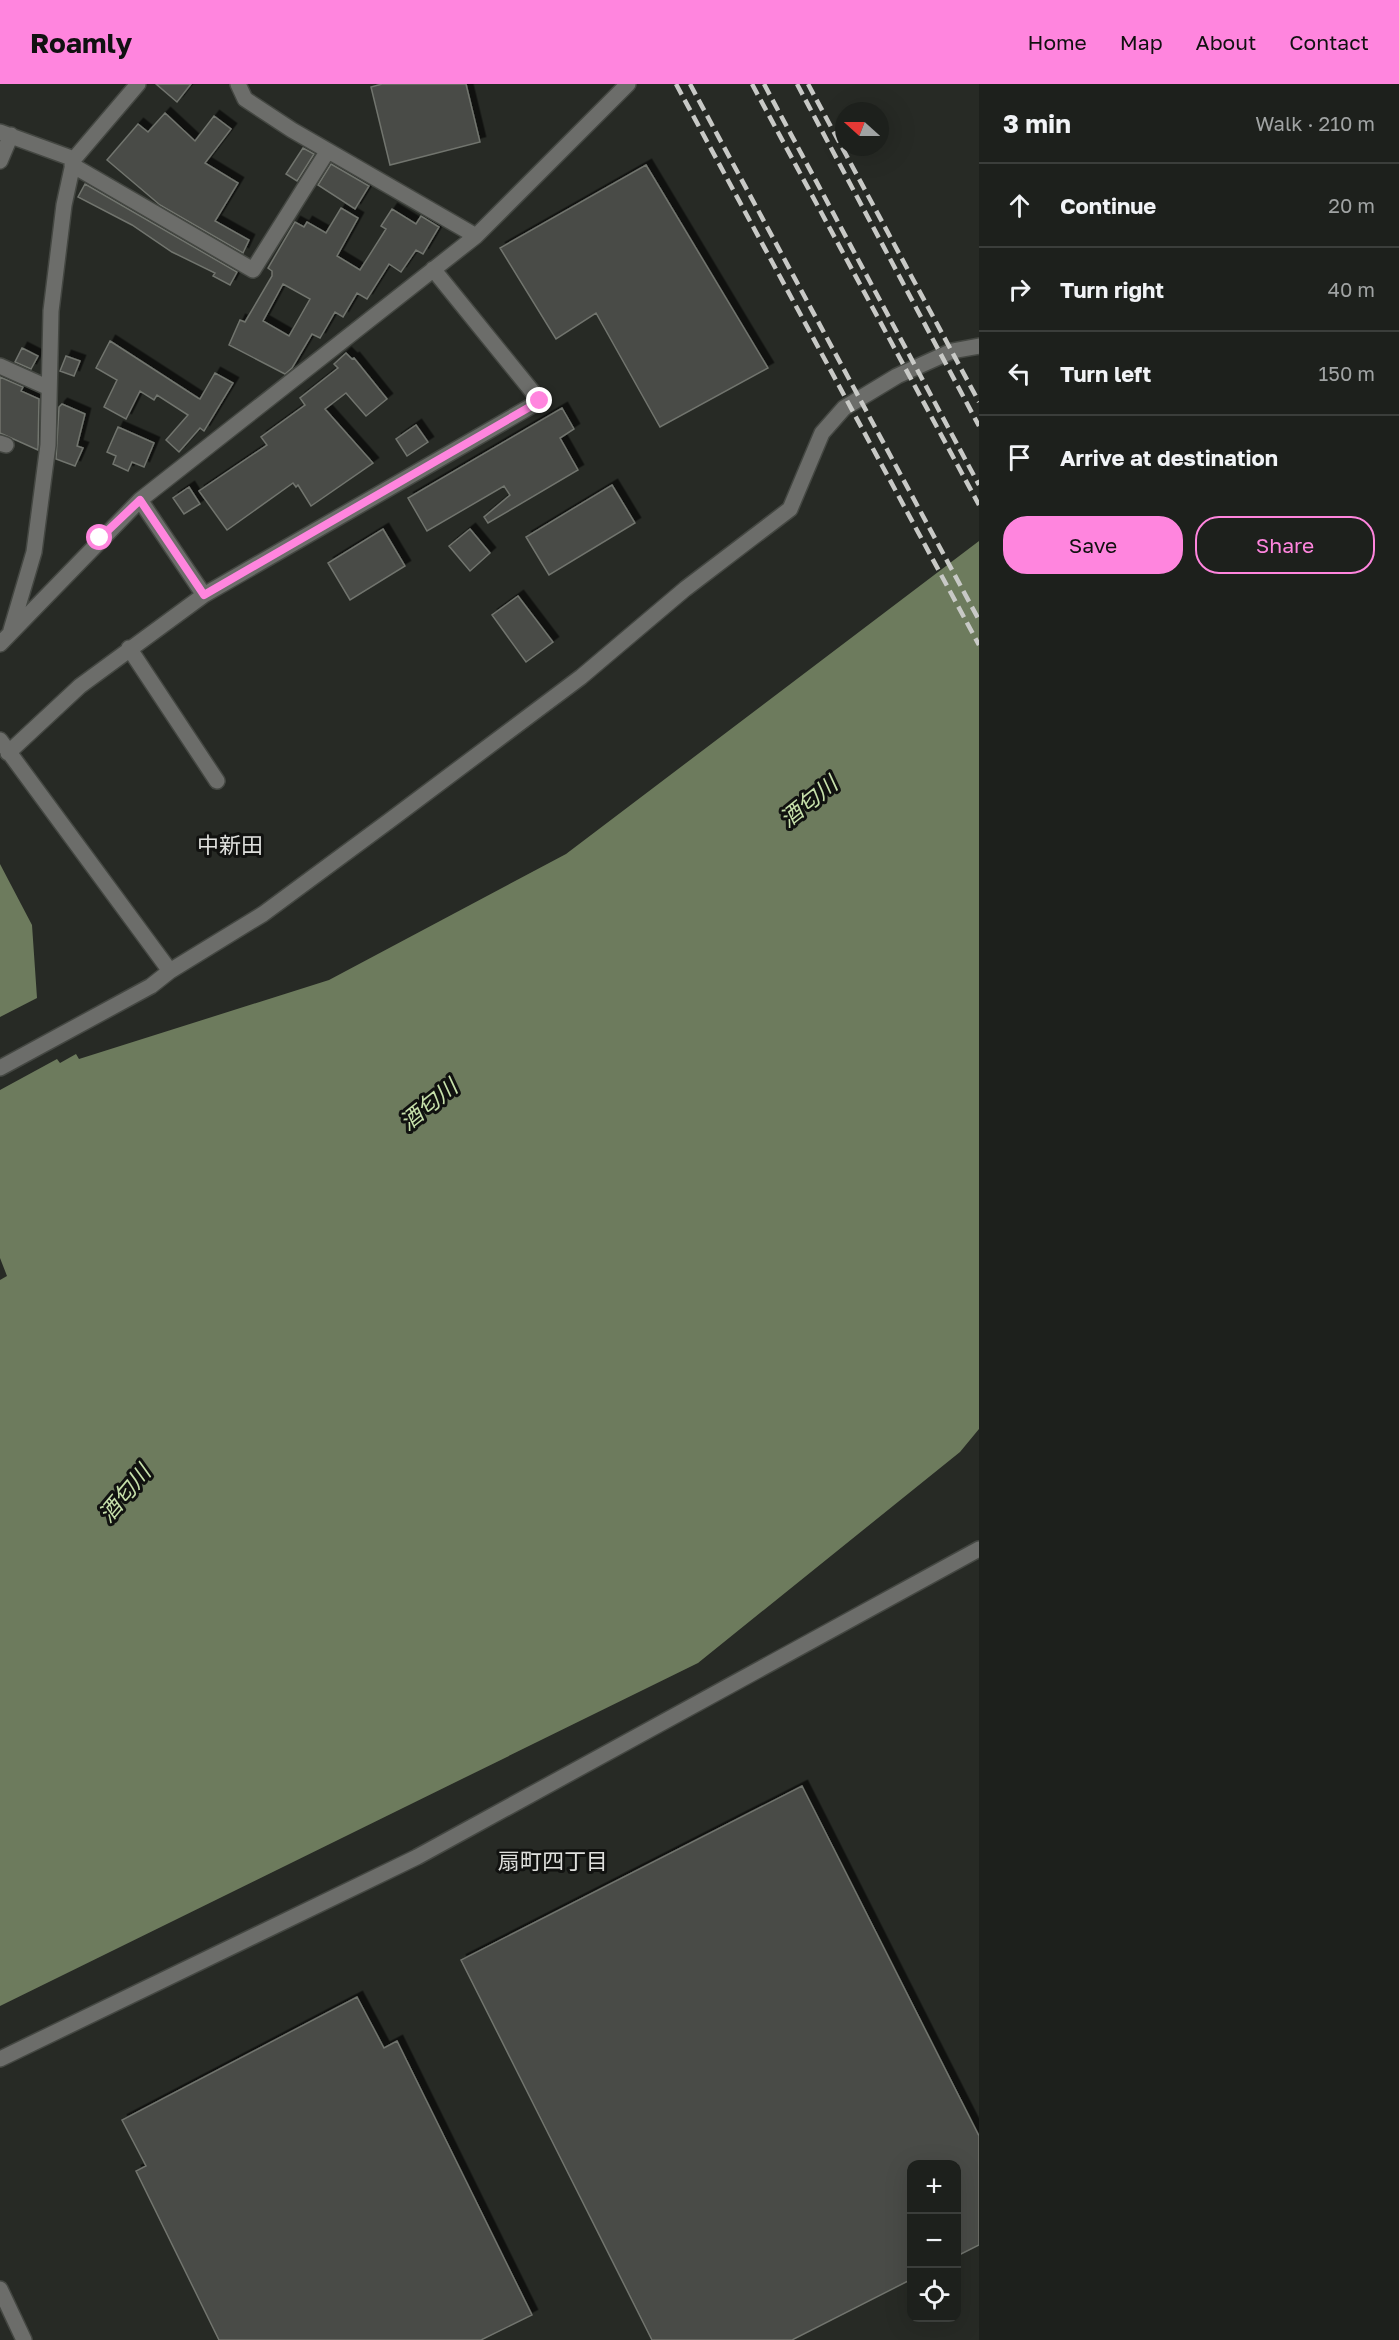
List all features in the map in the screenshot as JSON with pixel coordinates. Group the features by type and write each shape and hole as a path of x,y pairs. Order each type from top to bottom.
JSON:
{"street":[{"path":"5,639 34,552 48,445 51,311 64,205 73,162 138,84"},
{"path":"238,84 245,99 327,152 476,236"},
{"path":"5,639 140,500 476,236 628,84"},
{"path":"0,160 6,134 73,162 253,270 327,152"},
{"path":"170,971 4,747 129,648 204,595 540,401 433,269"},
{"path":"0,1068 151,986 170,971 263,914 581,677 685,589 790,509 822,433 844,408 897,376 952,351 979,346"},
{"path":"0,366 49,388"},
{"path":"140,500 204,595"},
{"path":"129,648 217,782"},
{"path":"0,2059 417,1857 979,1549"},
{"path":"0,2289 24,2340"}],"water":[{"name":"酒匂川","path":"979,541 979,1429 960,1452 698,1663 0,2006 0,1280 7,1276 0,1258 0,1090 57,1059 60,1063 76,1054 79,1059 329,980 566,854"},
{"path":"0,864 32,925 37,998 0,1017"}],"building":[{"path":"156,84 191,84 177,102"},
{"path":"382,84 466,84 480,142 390,165 371,87"},
{"path":"165,113 195,141 214,116 231,129 205,163 238,183 215,221 249,240 243,253 160,205 107,160 138,124 148,132"},
{"path":"303,148 314,154 297,181 286,174"},
{"path":"331,164 369,186 355,209 318,185"},
{"path":"646,165 768,368 660,427 596,313 556,339 500,248"},
{"path":"85,184 237,272 230,285 213,276 215,273 172,252 132,225 78,197"},
{"path":"341,208 358,218 337,256 360,270 386,229 381,226 392,209 416,224 421,216 439,227 423,254 416,250 401,272 389,264 367,299 357,293 343,317 335,312 320,338 312,334 292,368 285,374 229,345 240,320 245,322 272,276 272,271 268,268 295,222 304,227 307,222 326,233","holes":["283,284 310,299 289,336 263,321"]},
{"path":"110,341 200,399 215,373 233,383 204,431 200,428 179,452 166,440 188,415 157,395 154,400 140,391 126,419 104,407 117,380 96,368"},
{"path":"22,348 38,356 31,369 15,362"},
{"path":"346,353 352,359 354,358 387,399 366,416 346,393 325,409 373,463 311,506 298,485 296,487 293,483 227,530 199,491 267,445 261,437 305,405 300,398 338,368 334,364"},
{"path":"66,356 80,361 74,376 60,371"},
{"path":"0,377 23,387 21,391 39,399 38,450 0,433"},
{"path":"62,404 85,414 77,446 83,448 75,466 56,459 59,407"},
{"path":"562,408 574,429 560,438 578,470 488,523 484,517 510,495 504,486 427,531 408,498"},
{"path":"416,425 428,442 407,456 396,439"},
{"path":"118,427 154,443 144,467 132,462 128,471 113,464 116,456 107,452"},
{"path":"612,485 635,523 549,575 526,537"},
{"path":"189,487 200,504 184,514 173,498"},
{"path":"383,529 405,566 350,600 328,563"},
{"path":"470,529 490,553 470,571 449,546"},
{"path":"518,596 553,642 526,662 492,615"},
{"path":"802,1786 979,2136 979,2245 961,2254 961,2160 907,2160 907,2282 792,2340 652,2340 461,1960"},
{"path":"357,1997 384,2048 397,2041 532,2315 481,2340 219,2340 136,2171 146,2166 122,2120"}],"railway":[{"path":"676,84 979,645"},
{"path":"690,84 979,620"},
{"path":"752,84 979,505"},
{"path":"764,84 979,485"},
{"path":"797,84 979,426"},
{"path":"808,84 979,402"}],"district":[{"name":"中新田","path":"230,844"},
{"name":"扇町四丁目","path":"553,1860"}],"route":[{"path":"100,538 140,500 204,595 540,401"}]}
